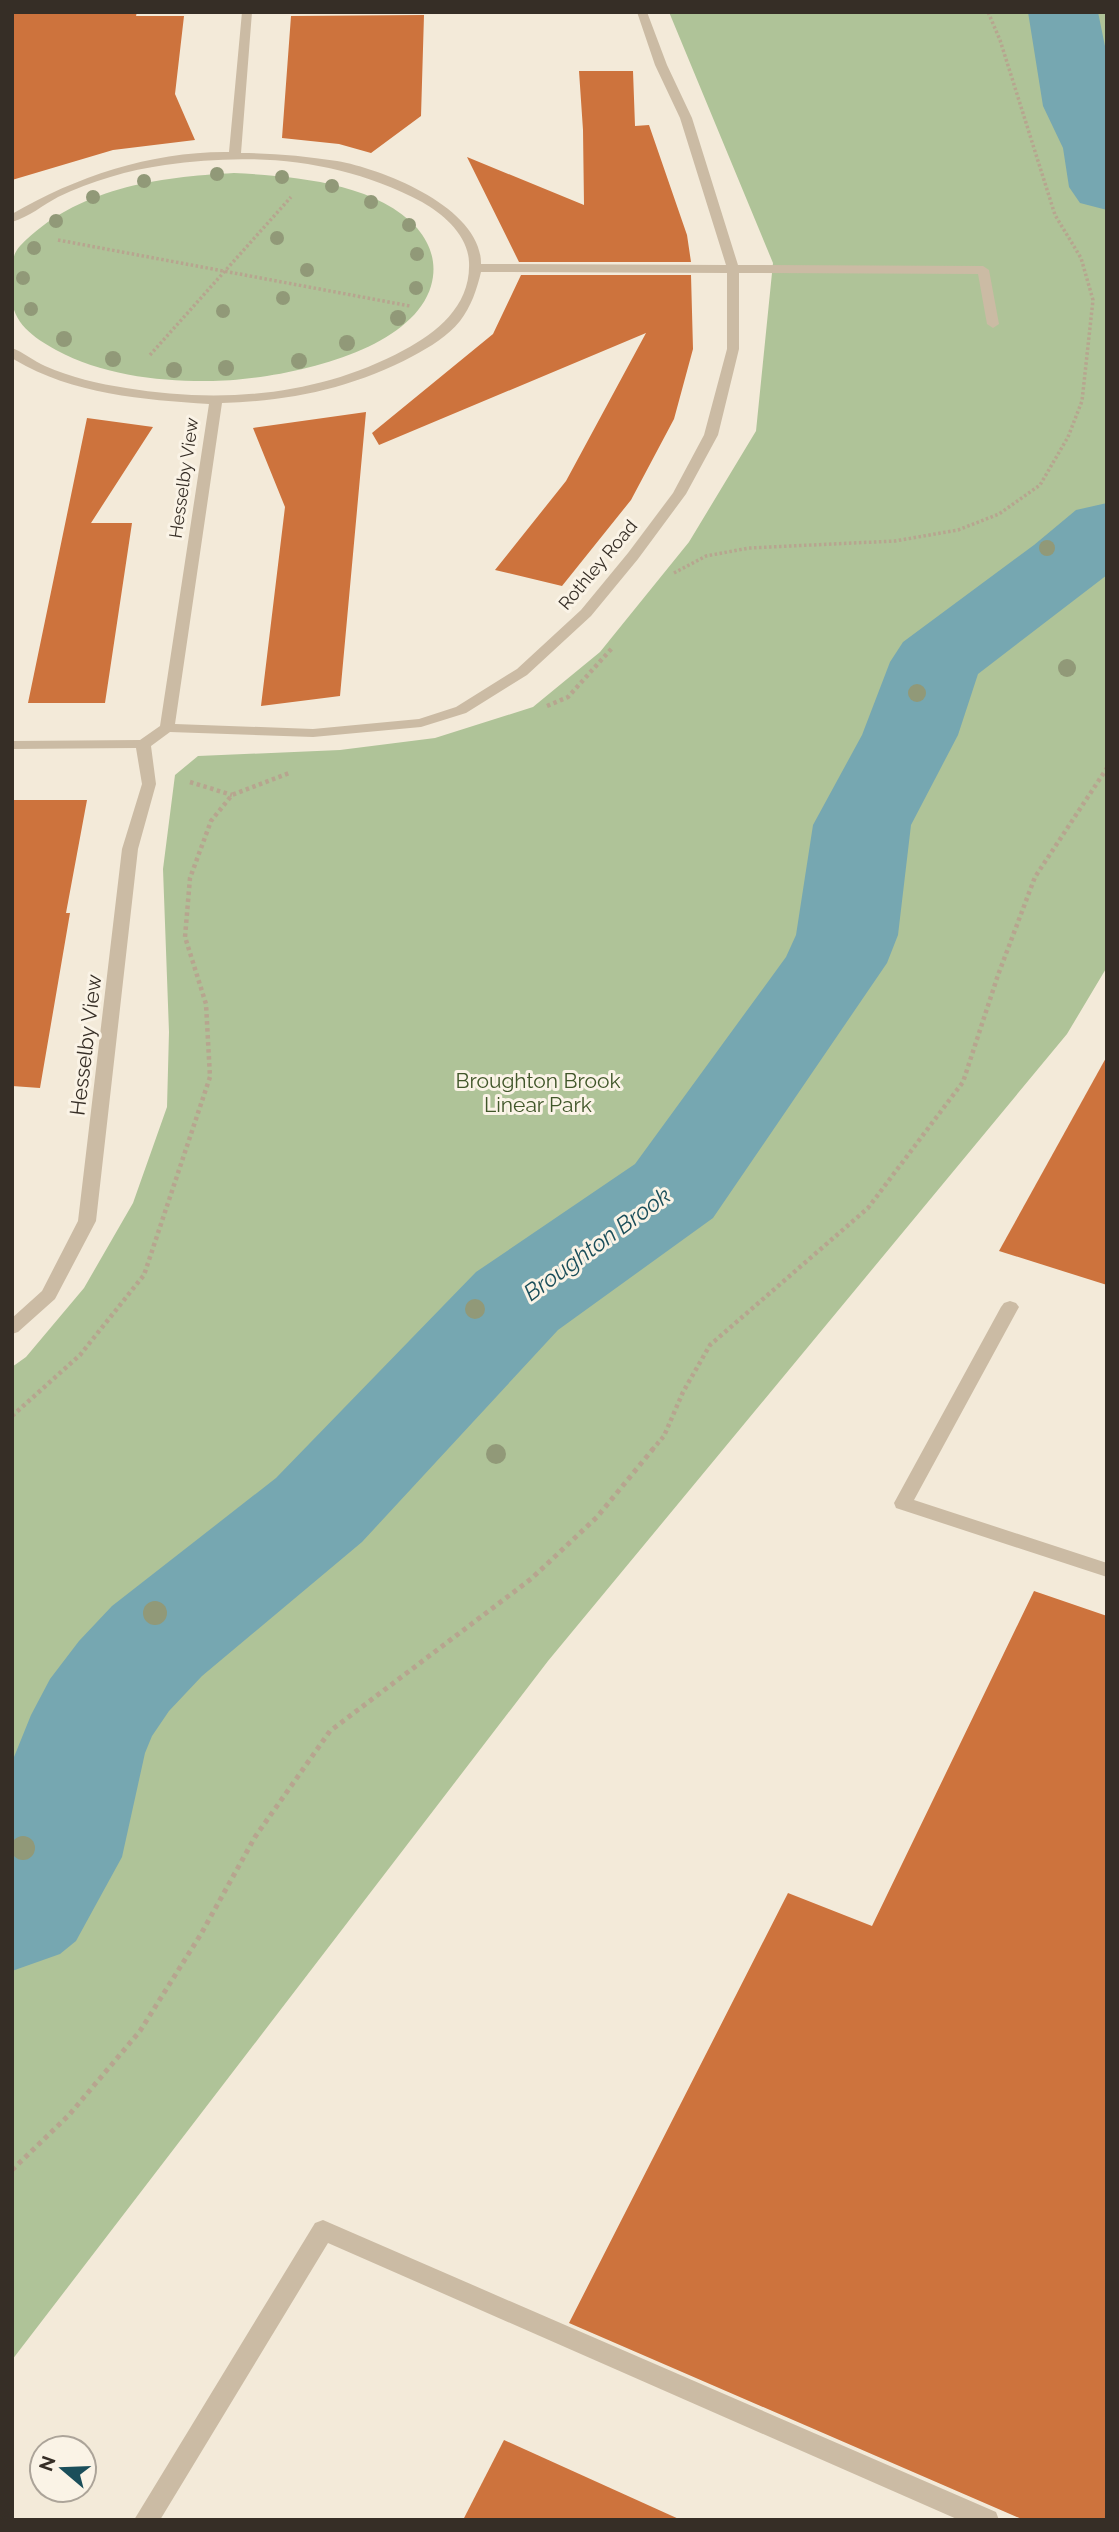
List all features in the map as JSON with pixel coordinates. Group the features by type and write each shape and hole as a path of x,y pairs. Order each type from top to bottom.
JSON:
{"street":[{"path":"235,155 247,12"},
{"name":"Rothley Road","path":"167,728 313,733 421,723 461,710 522,673 586,613 634,556 679,494 711,435 733,349 733,269 686,118 661,65 642,12"},
{"path":"12,219 32,205 74,184 124,169 178,159 235,155 322,162 375,174 419,193 452,217 471,245 475,268 458,315 435,337 403,358 363,375 317,388 267,396 182,400 117,392 62,377 12,352"},
{"path":"475,268 984,270 993,324"},
{"name":"Hesselby View","path":"167,728 216,400"},
{"path":"12,745 143,744 167,728"},
{"name":"Hesselby View","path":"12,1328 49,1295 87,1221 130,849 149,784 143,744"},
{"path":"1010,1307 903,1503 1107,1570"},
{"path":"146,2520 323,2230 987,2520"}],"path":[{"path":"666,582 675,572 706,556 749,548 895,541 958,530 999,514 1040,485 1068,437 1082,401 1093,300 1081,258 1055,215 1000,40 988,12"},
{"path":"117,392 322,162"},
{"path":"52,239 458,315"},
{"path":"546,706 568,697 615,644"},
{"path":"12,2170 69,2115 140,2031 201,1934 255,1837 330,1731 531,1579 597,1517 664,1436 683,1392 710,1345 868,1208 963,1082 998,975 1035,877 1107,768"},
{"path":"12,1416 80,1355 144,1275 210,1077 206,1004 185,937 190,878 211,821 232,795 295,772"}],"green space":[{"name":"Broughton Brook Linear Park","path":"669,12 1107,12 1107,967 1067,1034 548,1661 12,2360 12,1367 26,1357 84,1288 133,1203 167,1107 169,1032 163,869 175,775 198,756 340,750 435,738 533,707 600,652 689,542 756,431 773,263"},
{"path":"234,173 281,176 332,184 379,200 400,213 417,228 432,256 431,286 418,311 396,331 367,348 333,360 263,377 204,381 147,378 91,365 48,345 20,322 13,306 12,263 20,246 42,226 92,198 119,189 176,178"}],"building":[{"path":"12,12 137,12 136,16 184,16 175,94 195,140 113,150 12,180"},
{"path":"424,15 421,116 371,153 339,144 282,138 291,16"},
{"path":"579,71 633,71 635,126 649,125 687,235 691,262 519,262 467,157 584,205"},
{"path":"521,275 691,275 693,349 674,419 631,500 562,586 495,570 566,481 646,333 379,445 372,433 493,334"},
{"path":"366,412 340,696 261,706 285,507 253,428"},
{"path":"87,418 153,427 91,523 132,523 105,703 28,703"},
{"path":"12,800 87,800 66,913 70,913 40,1088 12,1086"},
{"path":"1107,1056 1107,1285 999,1251"},
{"path":"1034,1591 1107,1616 1107,2520 1024,2520 569,2323 788,1893 872,1926"},
{"path":"504,2440 681,2520 463,2520"}],"waterway":[{"name":"Broughton Brook","path":"1063,12 1080,106 1100,148 1107,187"},
{"name":"Broughton Brook","path":"12,1914 28,1901 55,1857 80,1753 96,1715 124,1676 157,1641 319,1510 517,1301 674,1191 835,963 847,935 862,825 910,735 936,662 1066,564 1107,529"}]}
